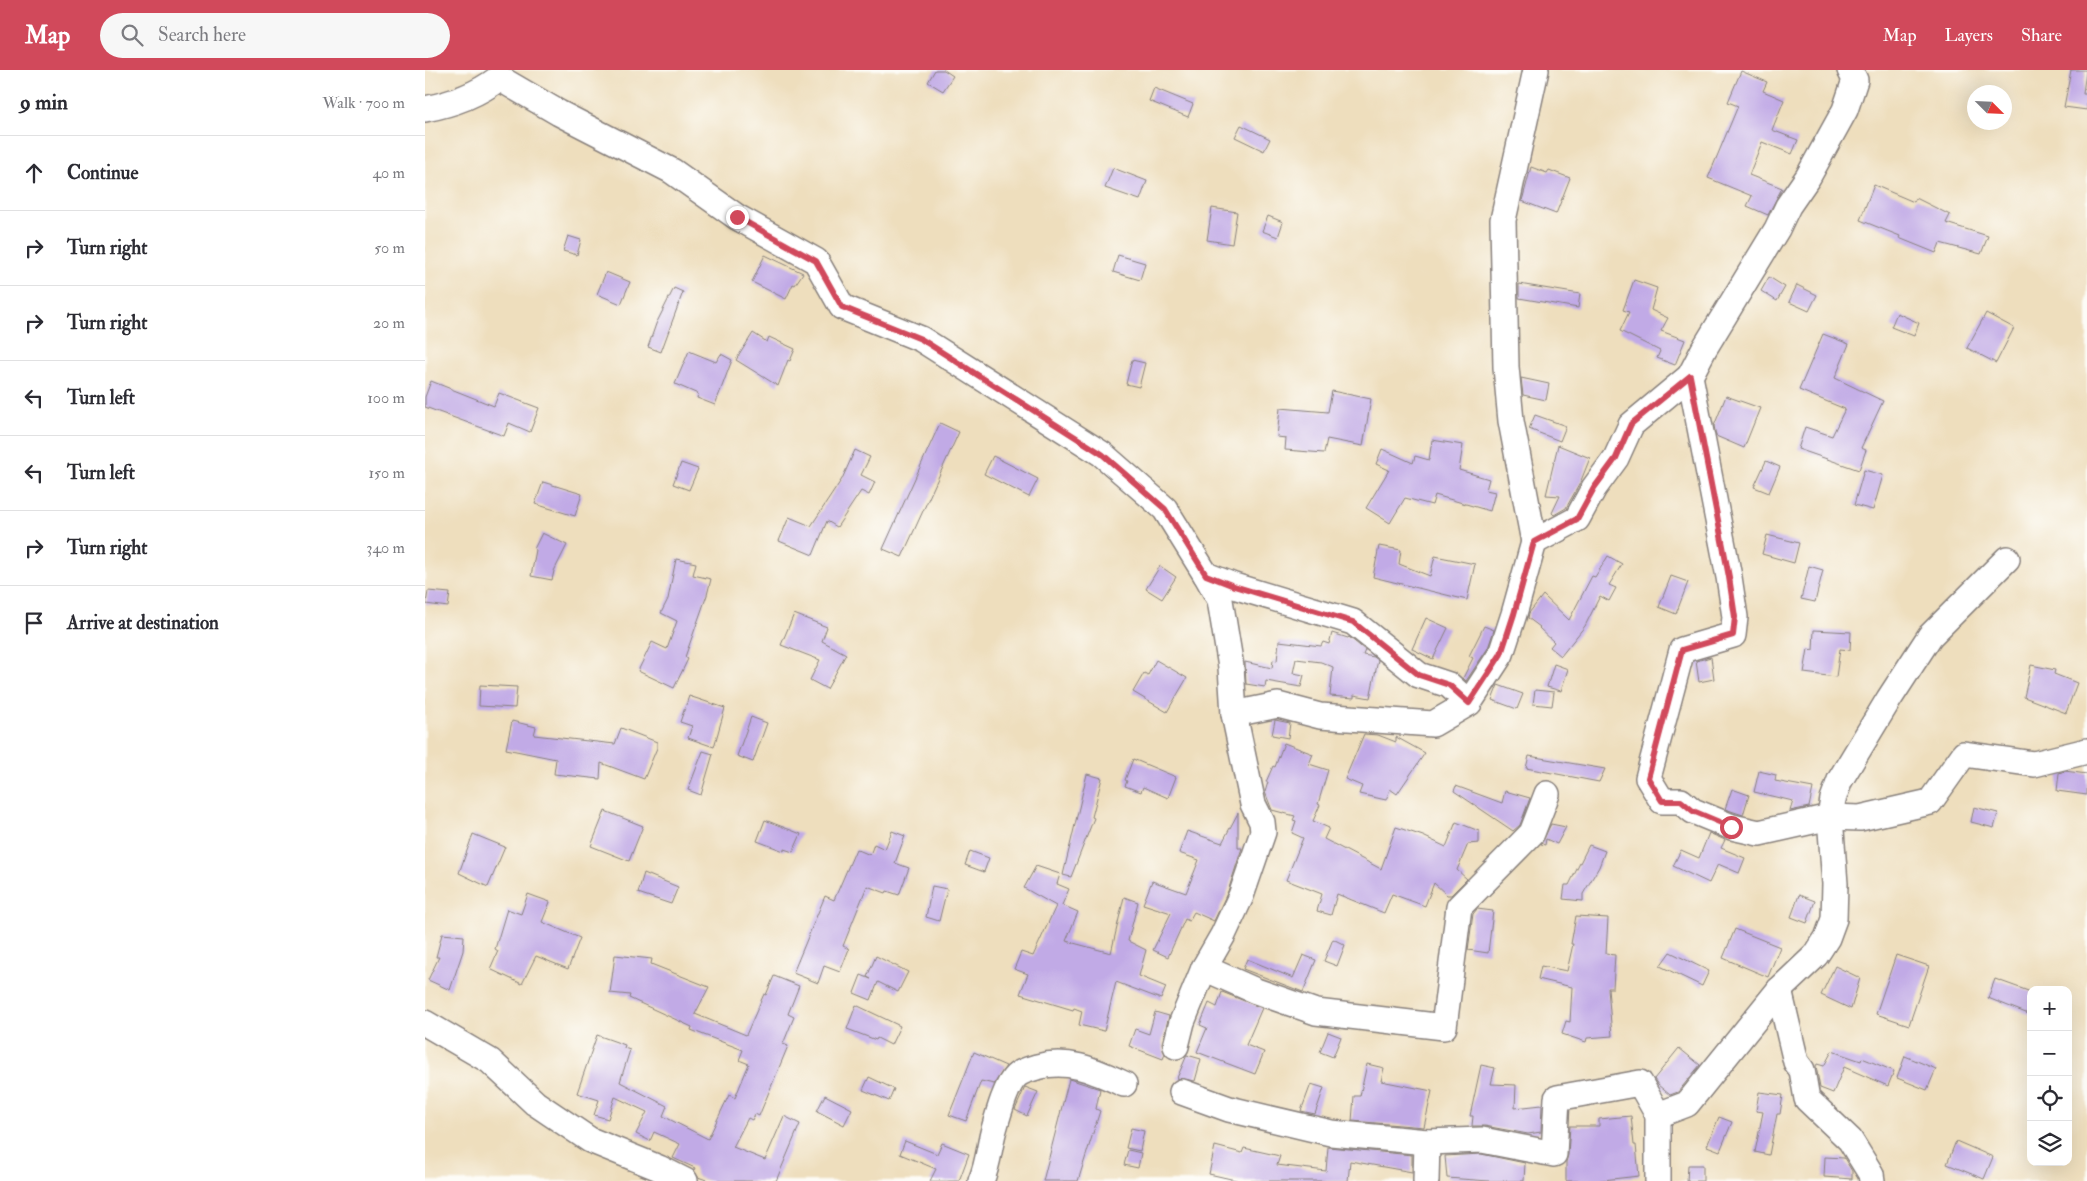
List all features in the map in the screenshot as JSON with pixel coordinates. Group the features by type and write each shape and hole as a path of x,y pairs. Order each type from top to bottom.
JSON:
{"street":[{"path":"1234,714 1278,705 1320,716 1433,724 1469,703 1501,654 1534,542 1511,422 1506,367 1503,220 1536,70"},
{"path":"1534,542 1577,519 1594,488 1616,458 1631,424 1690,376 1704,349 1777,229 1788,206 1808,177 1845,110 1855,80 1850,70"},
{"path":"425,109 473,95 498,73 559,113 672,171 737,217 816,261 842,307 921,339 1102,454 1165,509 1220,600 1231,667 1234,714 1253,804 1262,822 1263,832 1241,896 1223,935 1204,968 1182,1022 1177,1046"},
{"path":"1690,376 1735,617 1733,635 1682,650 1648,778 1662,801 1681,801 1693,811 1731,827 1759,833 1830,817 1860,818 1929,802 1964,754 2034,764 2087,751"},
{"path":"1658,1116 1687,1104 1779,990 1816,955 1827,938 1833,919 1835,884 1830,817 1833,799 1840,780 1930,636 2007,558"},
{"path":"1206,575 1234,586 1353,622 1419,675 1449,685 1469,703"},
{"path":"1204,968 1256,991 1316,1012 1444,1027 1459,907 1532,833 1547,794"},
{"path":"1779,990 1796,1062 1802,1070 1807,1099 1850,1140 1871,1174 1872,1181"},
{"path":"425,1023 490,1061 535,1103 590,1140 659,1168 685,1181"},
{"path":"981,1181 995,1126 1009,1086 1016,1076 1028,1069 1052,1063 1069,1064 1094,1070 1124,1084"},
{"path":"1182,1092 1229,1109 1331,1133 1427,1142 1482,1140 1554,1154 1557,1098 1640,1083 1658,1116 1658,1181"},
{"path":"1426,1181 1427,1142"}],"building":[{"path":"935,70 944,70 953,76 943,91 928,82"},
{"path":"2071,70 2086,70 2083,94 2087,94 2087,110 2064,107"},
{"path":"1741,71 1767,82 1763,91 1784,100 1772,130 1798,140 1792,154 1762,142 1749,175 1782,188 1768,215 1747,206 1752,196 1708,178 1738,106 1728,102"},
{"path":"1154,88 1193,104 1188,117 1149,101"},
{"path":"1241,125 1270,139 1264,151 1235,137"},
{"path":"1531,167 1547,173 1549,170 1570,178 1556,214 1522,201"},
{"path":"1113,168 1147,181 1140,200 1105,188"},
{"path":"1874,185 1914,202 1916,198 1950,215 1946,223 1988,236 1981,254 1940,243 1936,253 1860,220"},
{"path":"1212,208 1237,212 1232,244 1207,240"},
{"path":"1268,216 1283,222 1278,237 1262,231"},
{"path":"568,236 581,240 577,255 563,251"},
{"path":"765,255 803,273 795,285 793,284 786,299 752,282"},
{"path":"1118,255 1145,263 1140,280 1113,272"},
{"path":"606,272 630,282 621,304 597,294"},
{"path":"1769,277 1785,287 1777,301 1761,291"},
{"path":"1634,280 1657,288 1651,310 1668,318 1661,331 1685,340 1675,365 1657,358 1660,351 1620,331 1629,312 1623,310"},
{"path":"1519,284 1580,294 1578,308 1519,298"},
{"path":"1797,285 1817,295 1809,311 1789,302"},
{"path":"674,288 683,292 661,352 648,347 656,324"},
{"path":"1897,313 1919,323 1914,336 1891,327"},
{"path":"1986,313 2014,328 1996,363 1967,348"},
{"path":"753,333 767,342 769,337 795,349 790,361 788,360 778,386 736,360"},
{"path":"1823,334 1849,344 1835,378 1883,401 1861,448 1866,450 1859,470 1798,449 1805,427 1832,436 1845,409 1799,390"},
{"path":"689,351 716,362 721,354 732,360 715,405 697,398 698,394 675,384"},
{"path":"1132,360 1145,363 1139,387 1126,384"},
{"path":"1521,378 1549,384 1546,400 1523,395"},
{"path":"431,381 494,406 499,393 539,408 530,432 509,423 504,436 425,407 425,397"},
{"path":"1332,391 1371,399 1363,446 1327,439 1324,453 1285,450 1286,438 1277,437 1280,408 1328,412"},
{"path":"1726,396 1760,408 1744,448 1716,436 1714,426"},
{"path":"1535,415 1566,426 1560,441 1529,429"},
{"path":"940,423 959,432 902,557 883,549"},
{"path":"1432,440 1463,445 1459,470 1489,479 1486,490 1495,492 1490,511 1435,495 1432,505 1405,498 1390,523 1366,508 1389,470 1376,464 1382,449 1413,463 1415,456 1429,460"},
{"path":"1558,445 1590,458 1580,483 1566,508 1554,515 1552,513 1560,496 1546,495"},
{"path":"855,450 870,457 861,475 875,482 869,495 861,491 837,527 827,521 813,555 779,541 789,517 811,526 842,479"},
{"path":"993,456 1038,479 1029,497 984,474"},
{"path":"1766,461 1780,467 1769,493 1754,487"},
{"path":"681,463 698,469 689,490 673,484"},
{"path":"1864,470 1883,475 1873,510 1854,505"},
{"path":"543,482 582,494 575,516 535,504"},
{"path":"542,533 567,545 554,571 552,580 531,576 536,550 534,549"},
{"path":"1767,535 1799,543 1794,563 1762,554"},
{"path":"1379,546 1401,550 1399,564 1430,576 1435,556 1475,564 1467,600 1373,577"},
{"path":"1608,556 1622,564 1609,585 1616,588 1609,601 1600,596 1585,626 1561,656 1550,647 1554,642 1540,627 1528,618 1529,613 1543,595 1569,620 1592,576 1595,577"},
{"path":"676,559 696,563 693,575 711,579 685,657 688,659 674,688 638,671 652,642 667,649 677,621 661,613 668,599"},
{"path":"1160,566 1176,577 1162,599 1146,589"},
{"path":"1809,566 1823,570 1815,602 1801,599"},
{"path":"1671,576 1688,582 1676,614 1659,607"},
{"path":"428,591 450,593 448,607 426,604"},
{"path":"794,614 827,627 822,641 846,654 827,689 810,680 820,660 781,645"},
{"path":"1426,618 1448,628 1433,659 1412,649"},
{"path":"1484,626 1494,630 1488,648 1466,681 1463,678 1473,658 1469,656"},
{"path":"1814,630 1851,632 1850,650 1840,649 1836,677 1804,673 1808,649 1813,650"},
{"path":"1332,633 1349,637 1365,650 1363,655 1374,657 1378,660 1370,698 1354,695 1354,698 1330,696 1333,667 1321,662 1296,659 1293,673 1304,675 1301,687 1266,681 1265,687 1246,684 1245,662 1272,668 1273,660 1277,661 1279,641 1321,646 1323,642 1329,644"},
{"path":"1711,657 1714,679 1699,682 1696,661"},
{"path":"1156,660 1187,678 1167,712 1133,692 1144,673 1148,675"},
{"path":"1554,664 1568,669 1561,691 1547,687"},
{"path":"2031,665 2055,670 2054,674 2077,683 2066,713 2024,697"},
{"path":"480,685 517,687 515,708 479,706"},
{"path":"1498,685 1523,694 1517,709 1492,700"},
{"path":"1535,690 1554,692 1552,706 1533,704"},
{"path":"689,696 725,708 714,747 688,738 692,726 680,722"},
{"path":"751,717 767,723 753,762 737,756"},
{"path":"1275,720 1290,723 1288,738 1272,735"},
{"path":"512,721 536,727 534,735 615,744 621,728 657,742 657,748 644,779 601,763 600,779 554,774 556,759 506,749"},
{"path":"1364,734 1378,735 1396,742 1396,737 1425,753 1397,794 1390,789 1386,800 1359,794 1362,786 1345,779"},
{"path":"1284,743 1313,754 1309,764 1328,770 1318,804 1320,805 1313,821 1329,828 1324,839 1381,869 1396,827 1423,836 1446,847 1456,822 1479,831 1479,843 1468,844 1457,870 1467,879 1451,895 1447,895 1434,883 1425,906 1392,894 1384,913 1337,894 1331,915 1317,911 1322,894 1286,880 1303,838 1292,833 1296,821 1293,820 1295,816 1272,810 1265,792 1268,782 1266,782 1273,766 1275,767"},
{"path":"703,751 713,754 701,795 688,790"},
{"path":"1529,756 1605,769 1599,782 1526,768"},
{"path":"1133,759 1176,777 1168,798 1143,787 1141,792 1125,786 1127,781 1125,780"},
{"path":"1759,771 1776,775 1775,781 1813,788 1809,807 1790,811 1793,801 1754,792"},
{"path":"2065,771 2087,774 2087,795 2057,791 2059,773"},
{"path":"1087,774 1102,778 1092,817 1094,818 1071,877 1063,875"},
{"path":"1456,786 1502,803 1505,791 1530,798 1520,825 1513,831 1454,791"},
{"path":"1732,789 1749,795 1743,815 1725,809"},
{"path":"1974,807 1998,813 1994,828 1971,822"},
{"path":"605,811 643,826 629,861 591,846"},
{"path":"1238,813 1238,848 1242,848 1228,891 1214,921 1194,912 1189,921 1185,919 1168,957 1153,950 1171,913 1143,904 1152,881 1186,893 1199,860 1179,853 1187,831 1222,843"},
{"path":"765,820 801,834 793,852 784,849 784,851 757,841"},
{"path":"1551,824 1566,827 1557,844 1546,839 1545,845 1541,844"},
{"path":"892,831 905,836 895,863 909,868 899,895 887,891 886,893 867,886 843,946 849,949 840,972 824,966 818,983 793,973 825,896 834,900 856,849 870,855 874,844 885,849"},
{"path":"1709,833 1725,840 1721,848 1745,858 1739,873 1718,864 1709,883 1673,866 1681,850 1699,858"},
{"path":"473,834 505,847 488,887 459,873"},
{"path":"1589,845 1605,851 1599,867 1583,894 1583,901 1563,899 1565,885 1569,885"},
{"path":"970,851 989,858 984,872 965,865"},
{"path":"1036,866 1060,874 1057,884 1069,889 1062,905 1078,912 1066,941 1111,953 1124,897 1138,902 1128,941 1146,950 1139,976 1166,987 1161,999 1116,982 1104,1031 1079,1025 1082,1011 1020,994 1028,974 1014,969 1021,952 1033,956 1056,906 1024,888"},
{"path":"644,873 678,887 671,904 638,893"},
{"path":"932,886 947,889 939,921 926,917"},
{"path":"528,894 550,902 542,922 580,938 568,969 536,956 522,984 490,969 498,951 495,949 507,909 521,914"},
{"path":"1799,895 1815,901 1807,923 1791,917"},
{"path":"1477,909 1493,911 1488,953 1468,950 1473,914"},
{"path":"1576,916 1608,918 1606,954 1615,955 1613,988 1608,988 1612,1036 1587,1038 1586,1042 1562,1034 1566,1021 1570,1022 1572,987 1538,979 1541,966 1567,971 1573,944 1571,944"},
{"path":"1735,929 1780,947 1768,977 1723,958"},
{"path":"442,934 464,936 463,951 450,990 428,980 439,957 436,957"},
{"path":"1333,939 1345,945 1337,966 1324,961"},
{"path":"1670,952 1709,971 1702,986 1660,966"},
{"path":"615,955 652,959 651,964 709,987 695,1014 746,1035 774,976 799,986 788,1014 794,1017 783,1044 788,1046 759,1116 755,1114 752,1120 748,1118 733,1147 765,1160 784,1116 800,1124 776,1181 709,1181 698,1177 694,1170 695,1168 673,1158 680,1144 654,1132 650,1141 636,1134 647,1112 615,1097 608,1119 594,1115 599,1100 577,1093 597,1035 625,1045 624,1048 630,1050 620,1082 667,1106 663,1116 708,1139 729,1095 735,1098 749,1064 739,1060 743,1050 691,1030 692,1027 629,998 630,995 610,993"},
{"path":"1303,955 1316,960 1303,992 1243,969 1247,959 1293,978"},
{"path":"1896,955 1929,966 1909,1025 1876,1014"},
{"path":"876,956 908,972 898,992 878,982 871,1000 854,993 861,975 871,979 867,977"},
{"path":"1835,966 1860,978 1851,1009 1821,995"},
{"path":"1995,979 2027,991 2027,1013 1988,998"},
{"path":"1222,992 1262,1008 1246,1045 1264,1052 1255,1074 1197,1052 1207,1028 1200,1025 1209,1003 1217,1007"},
{"path":"856,1005 900,1026 891,1045 877,1038 876,1040 847,1029"},
{"path":"1155,1012 1169,1016 1162,1043 1165,1054 1163,1059 1129,1046 1135,1029 1149,1034"},
{"path":"1328,1032 1341,1037 1333,1057 1320,1052"},
{"path":"1679,1048 1700,1065 1678,1092 1670,1095 1654,1079"},
{"path":"1832,1051 1861,1061 1862,1058 1894,1071 1888,1086 1844,1067 1833,1093 1820,1088 1816,1066 1817,1064 1824,1066"},
{"path":"974,1052 1006,1066 994,1084 981,1081 966,1121 949,1115"},
{"path":"1187,1055 1201,1059 1195,1081 1177,1078"},
{"path":"1905,1056 1936,1069 1927,1090 1897,1078"},
{"path":"1367,1064 1384,1068 1381,1081 1432,1091 1424,1127 1352,1121 1354,1096 1360,1096"},
{"path":"1481,1065 1495,1068 1491,1084 1516,1085 1515,1108 1542,1105 1541,1132 1528,1134 1485,1126 1472,1126 1473,1116 1470,1116"},
{"path":"869,1077 894,1089 889,1101 863,1090"},
{"path":"1069,1079 1100,1089 1096,1109 1100,1111 1078,1181 1043,1181"},
{"path":"1311,1084 1324,1088 1315,1114 1301,1111"},
{"path":"1025,1087 1038,1092 1027,1116 1015,1110"},
{"path":"1759,1092 1783,1095 1780,1114 1777,1114 1769,1155 1755,1152 1763,1112 1756,1111"},
{"path":"825,1095 852,1109 844,1125 817,1111"},
{"path":"1631,1116 1639,1176 1594,1181 1566,1181 1570,1126 1599,1126 1599,1119"},
{"path":"1719,1117 1732,1122 1720,1151 1707,1146"},
{"path":"1131,1128 1144,1131 1140,1151 1126,1148"},
{"path":"905,1141 937,1154 942,1143 969,1154 959,1181 930,1181 936,1169 900,1154"},
{"path":"1956,1141 1993,1157 1984,1179 1947,1164"},
{"path":"1215,1146 1242,1153 1244,1148 1280,1156 1277,1165 1326,1171 1328,1147 1412,1155 1412,1172 1350,1161 1348,1181 1240,1181 1209,1174"},
{"path":"1128,1150 1141,1153 1138,1168 1124,1165"},
{"path":"1481,1154 1525,1163 1524,1181 1447,1178 1445,1156"},
{"path":"1825,1157 1844,1158 1852,1171 1852,1179 1824,1177"},
{"path":"1688,1165 1703,1165 1703,1181 1687,1181"}],"route":[{"path":"737,217 816,261 842,307 921,339 1102,454 1165,509 1206,575 1234,586 1353,622 1419,675 1449,685 1469,703 1501,654 1534,542 1577,519 1594,488 1616,458 1631,424 1690,376 1735,617 1733,635 1682,650 1648,778 1662,801 1681,801 1693,811 1731,827"}]}
